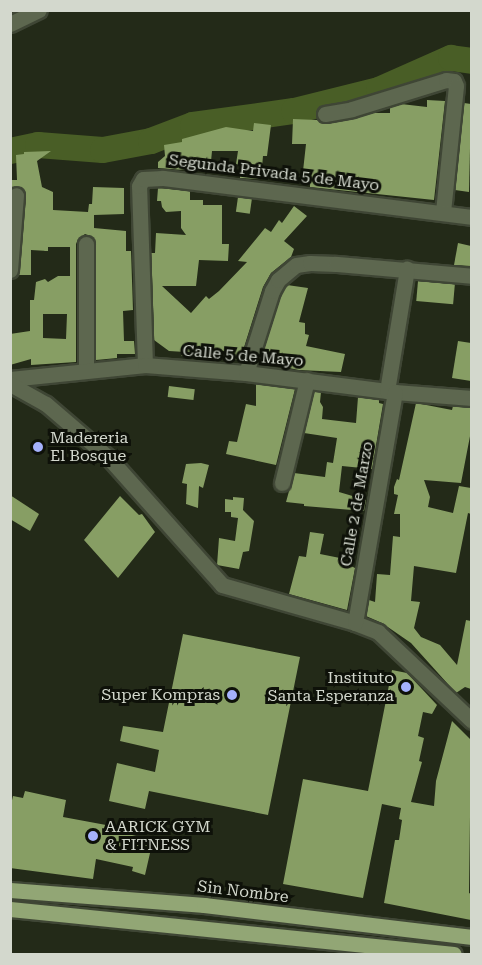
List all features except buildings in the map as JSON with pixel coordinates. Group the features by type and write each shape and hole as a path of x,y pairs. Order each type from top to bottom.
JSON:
{"main road":[{"name":"Sin Nombre","path":"10,890 204,905 471,937"},
{"path":"10,909 454,954"}],"street":[{"path":"10,24 39,10"},
{"path":"325,114 352,109 446,80 454,81 456,86 443,212"},
{"name":"Segunda Privada 5 de Mayo","path":"146,365 139,186 143,179 163,178 471,217"},
{"path":"10,270 16,195"},
{"path":"86,244 86,369"},
{"path":"246,373 272,291 278,280 297,265 310,263 407,269 471,276"},
{"name":"Calle 2 de Marzo","path":"355,623 391,392 407,269"},
{"name":"Calle 5 de Mayo","path":"10,379 86,369 146,365 246,373 391,392 471,398"},
{"path":"282,483 307,380"},
{"path":"10,384 46,404 109,458 222,585 355,623 378,632 471,721"}],"waterway":[{"path":"10,151 38,145 103,150 151,141 193,125 294,111 379,90 451,58 472,61"}],"place":[{"name":"Madereria El Bosque","path":"38,447"},
{"name":"Instituto Santa Esperanza","path":"406,687"},
{"name":"Super Kompras","path":"232,695"},
{"name":"AARICK GYM & FITNESS","path":"93,836"}]}
